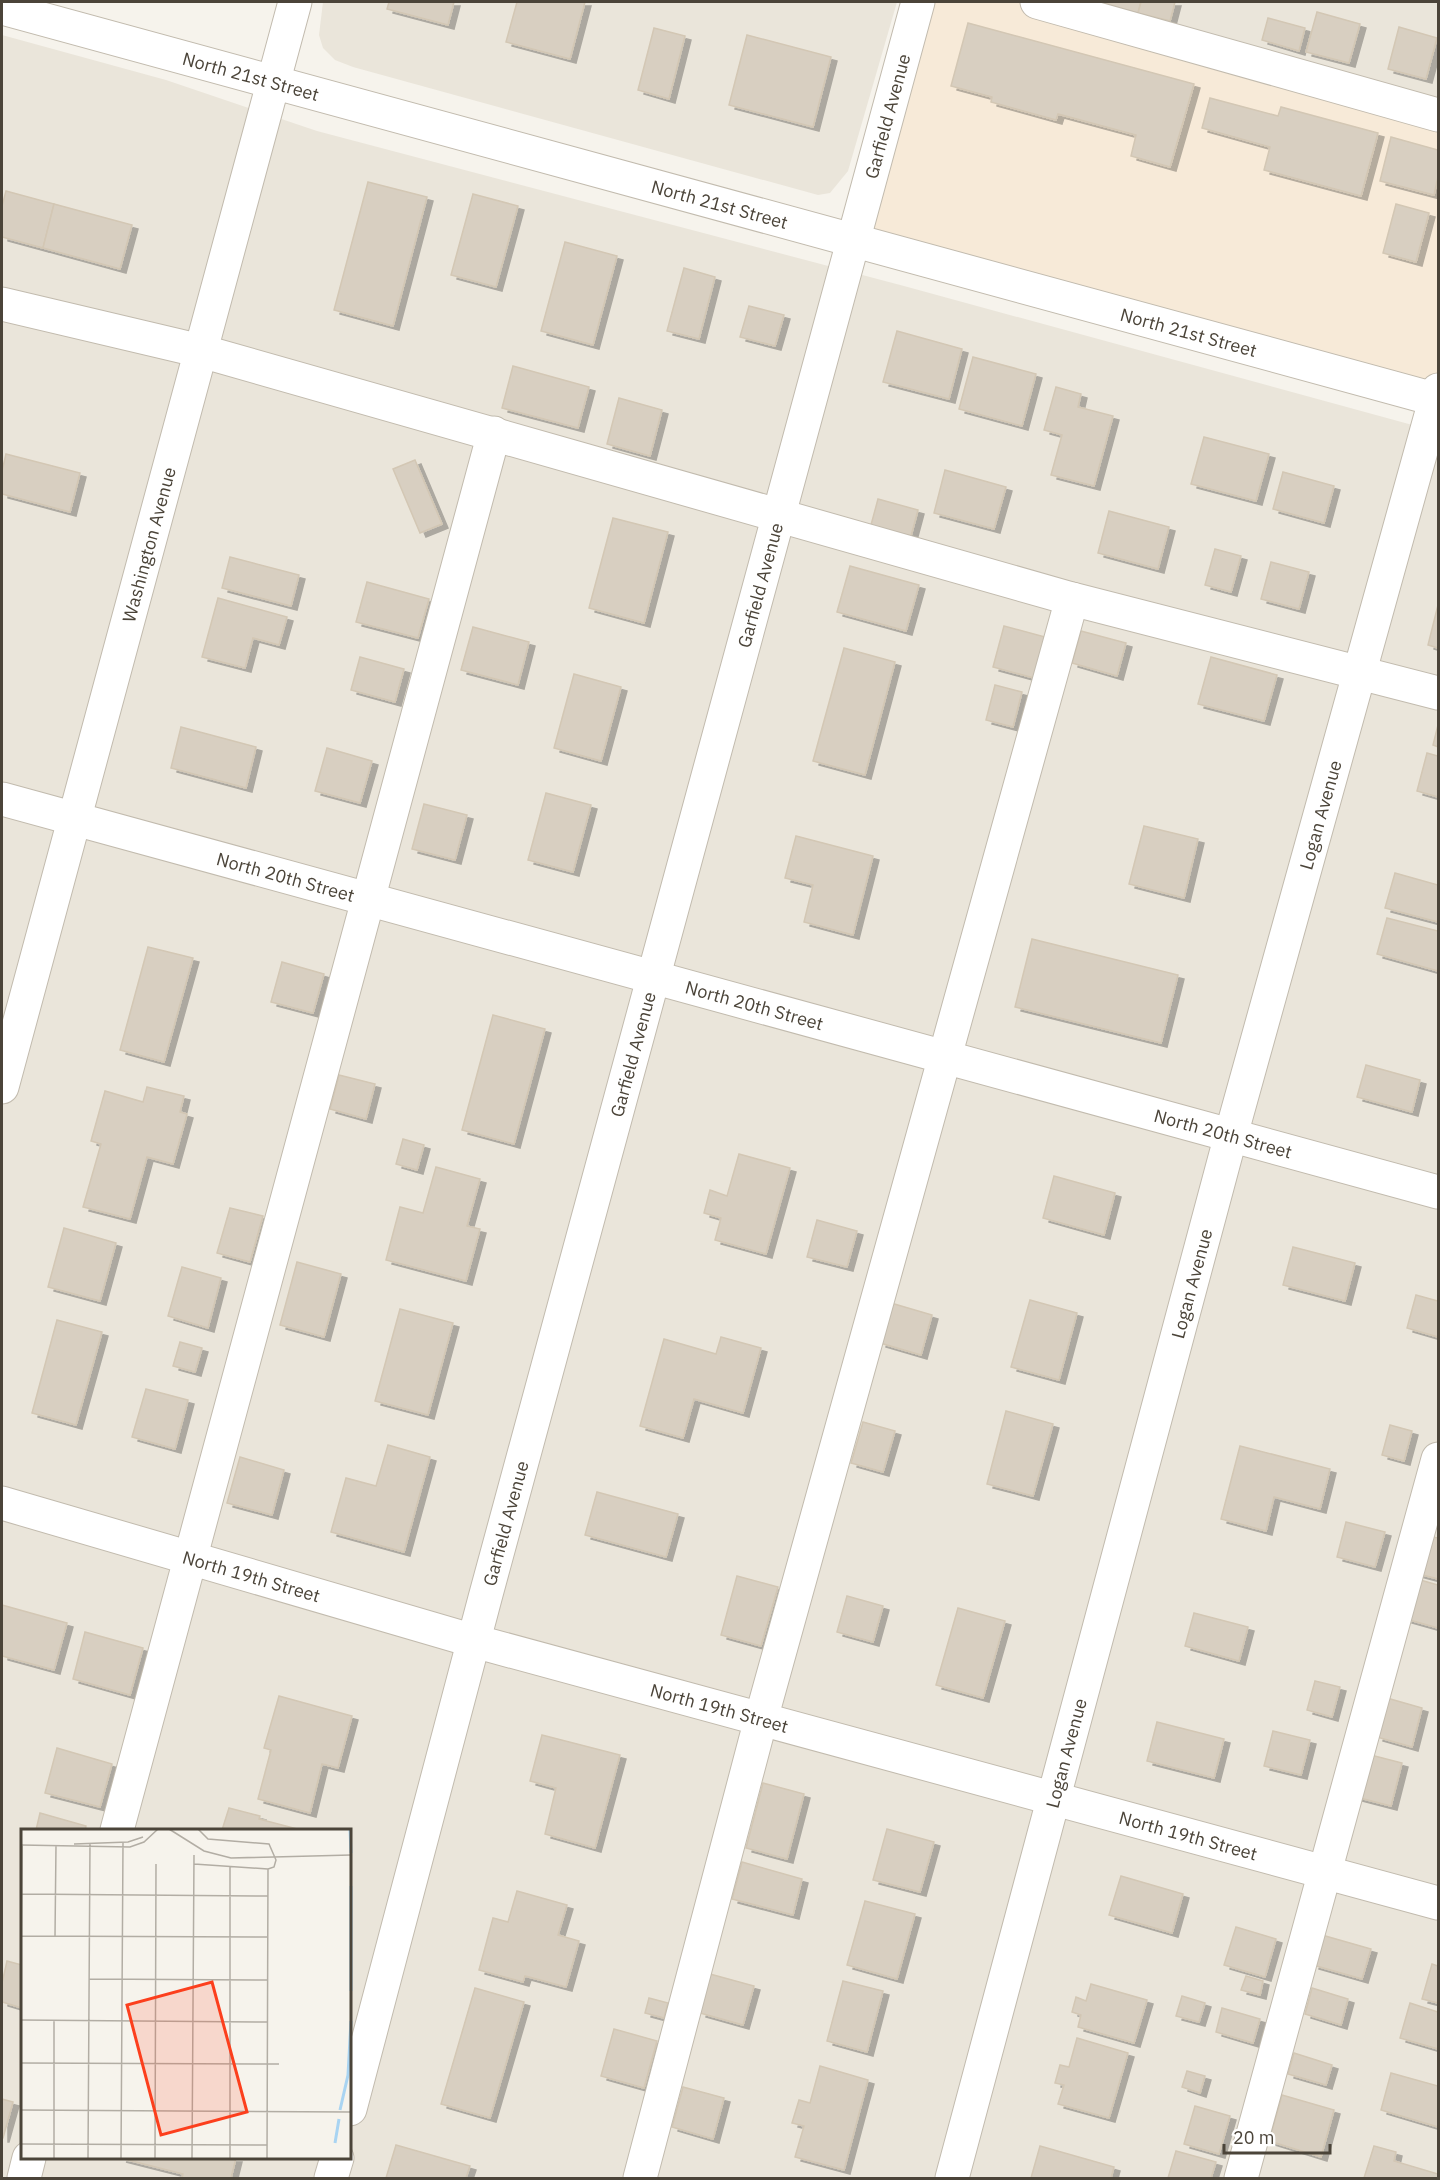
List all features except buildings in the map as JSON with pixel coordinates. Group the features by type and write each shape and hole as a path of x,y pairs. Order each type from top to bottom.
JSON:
{"street":[{"name":"Washington Avenue","path":"2,1087 295,2"},
{"name":"Garfield Avenue","path":"351,2105 653,977 918,2"},
{"path":"1037,2 1438,115"},
{"name":"North 21st Street","path":"2,8 1438,396"},
{"path":"2,304 201,351 1072,599 1438,693"},
{"name":"Logan Avenue","path":"952,2178 1231,1135 1438,396"},
{"path":"117,1829 494,433"},
{"path":"640,2178 761,1719 1072,599"},
{"name":"North 20th Street","path":"2,799 1438,1192"},
{"path":"1241,2178 1323,1871 1438,1459"},
{"name":"North 19th Street","path":"2,1503 474,1641 1438,1903"},
{"path":"24,2178 29,2159"},
{"path":"331,2178 336,2159"}],"shaded area":[{"path":"323,2 897,2 848,171 830,193 818,195 353,67 335,60 323,48 319,35"},
{"path":"918,2 1037,2 1438,115 1438,390 854,239"},
{"path":"1076,2 1438,2 1438,104"},
{"path":"2,35 166,80 317,131 904,286 1438,432 1438,2178 2,2178"}]}
